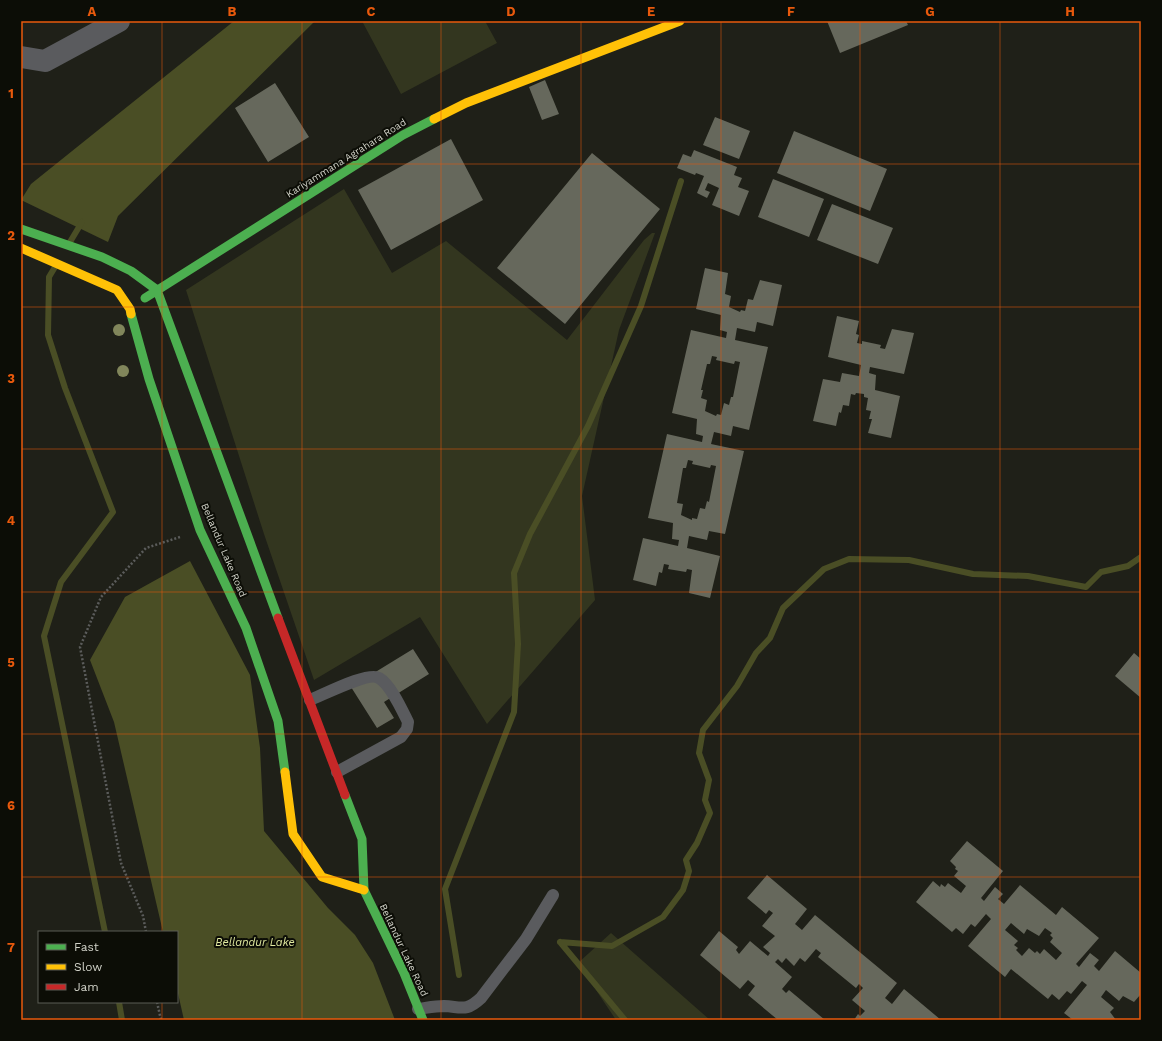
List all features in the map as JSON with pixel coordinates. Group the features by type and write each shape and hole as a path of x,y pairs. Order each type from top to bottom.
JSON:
{"street":[{"path":"21,57 45,61 119,21"},
{"name":"Kariyammana Agrahara Road","path":"130,309 157,290 403,134 466,103 680,21"},
{"path":"21,229 102,257 131,271 157,290"},
{"name":"Bellandur Lake Road","path":"21,248 117,290 130,309 149,379 200,530 246,628 278,721 292,834 322,877 364,890"},
{"name":"Bellandur Lake Road","path":"157,290 362,839 364,890 404,973 420,1014"}],"lane":[{"path":"310,700 364,678 371,676 378,677 386,684 408,722 407,729 401,737 337,772"},
{"path":"420,1014 442,1006 463,1009 473,1006 486,992 526,939 553,895"}],"path":[{"path":"146,931 143,916 121,863 80,647 101,597 146,548 200,530"},
{"path":"157,1003 161,1020"}],"shaded area":[{"path":"362,21 485,21 497,43 401,94"},
{"path":"344,189 392,273 446,241 567,340 644,240 652,233 655,233 619,330 582,496 595,600 487,724 420,617 314,680 264,534 186,290"},
{"path":"611,933 710,1020 616,1020 578,963"}],"water":[{"path":"234,21 315,21 118,216 108,242 21,200 31,184"},
{"name":"Bellandur Lake","path":"190,561 250,675 260,748 264,831 328,908 355,935 373,963 395,1020 184,1020 178,993 178,931 163,931 114,722 90,660 125,597"}],"building":[{"path":"827,21 906,21 908,25 840,53"},
{"path":"545,80 559,114 542,120 529,87"},
{"path":"275,83 309,137 268,162 235,108"},
{"path":"715,117 750,131 739,159 703,145"},
{"path":"794,131 887,169 870,211 777,173"},
{"path":"451,139 483,200 391,250 358,190"},
{"path":"694,150 737,167 734,175 742,178 738,187 749,191 739,216 712,205 719,188 708,183 705,190 710,192 707,198 697,193 704,176 696,173 695,175 677,168 683,154 691,157"},
{"path":"592,153 660,209 565,324 497,268"},
{"path":"773,179 824,199 809,237 758,217"},
{"path":"832,204 893,228 878,264 817,240"},
{"path":"705,268 728,273 725,294 731,296 729,307 740,312 741,310 745,311 748,299 753,300 760,280 782,285 773,326 757,322 755,332 737,328 735,340 768,347 749,430 733,426 731,436 714,432 711,444 744,451 725,534 709,531 707,540 689,536 687,548 720,556 710,598 689,593 692,570 687,569 686,572 668,569 669,565 664,564 662,573 659,572 656,586 633,580 643,538 678,546 679,540 672,539 673,523 648,518 667,434 702,442 703,436 696,434 697,419 672,413 691,330 726,338 727,332 720,330 721,315 696,309","holes":["712,356 717,357 716,360 734,364 735,361 740,362 733,397 731,397 729,405 724,403 721,415 717,414 716,416 705,411 707,400 701,398 703,390 701,390 707,364 710,364","688,460 693,461 692,464 710,468 711,465 716,466 709,502 707,501 705,509 700,508 697,519 692,518 692,520 681,515 683,504 677,503 683,468 686,468"]},
{"path":"837,316 859,321 856,334 859,335 857,343 862,344 862,341 881,345 880,348 885,349 892,329 914,333 904,374 870,367 869,373 876,375 875,390 900,396 891,438 868,433 872,419 869,419 871,411 866,410 868,398 864,397 864,394 851,394 849,406 843,405 841,413 839,412 836,426 813,421 823,379 840,382 842,373 859,376 861,365 828,357"},
{"path":"413,649 429,674 384,702 394,718 377,728 351,687"},
{"path":"1134,653 1141,659 1141,698 1115,676"},
{"path":"967,841 1003,871 981,898 984,901 995,887 1003,894 998,899 1004,904 1020,885 1056,915 1062,907 1099,938 1076,964 1079,967 1090,953 1099,960 1094,966 1099,971 1115,951 1141,973 1141,994 1134,1002 1123,996 1119,1001 1106,990 1101,997 1114,1008 1110,1012 1116,1020 1073,1020 1064,1013 1087,985 1082,981 1071,994 1067,991 1059,1000 1052,994 1048,999 1011,969 1005,977 968,946 991,919 986,914 975,927 971,924 963,934 956,928 952,932 916,902 933,881 940,887 941,884 945,887 948,883 961,893 966,886 954,876 958,871 950,861","holes":["1011,923 1024,934 1027,929 1039,936 1045,928 1052,933 1050,935 1053,938 1050,942 1062,953 1056,960 1044,949 1040,954 1037,951 1035,953 1029,948 1022,956 1016,950 1018,948 1014,945 1018,941 1005,930"]},
{"path":"767,875 807,909 795,924 802,930 815,915 897,983 885,998 892,1004 904,989 941,1020 854,1020 858,1014 860,1016 865,1011 852,1000 863,988 859,984 856,988 818,957 821,953 816,949 805,962 800,958 794,966 786,958 782,963 778,959 775,962 792,977 782,989 786,993 789,990 825,1020 778,1020 748,995 755,986 748,980 740,989 700,955 719,931 738,947 736,950 739,954 750,941 768,956 770,953 763,947 775,936 762,926 773,913 769,910 766,914 747,898"}],"waterway":[{"path":"459,975 445,889 514,712 518,644 514,573 530,534 588,426 641,306 681,181"},
{"path":"70,242 82,222"},
{"path":"55,267 49,277 48,335 65,388 113,512 61,582 44,636 105,931"},
{"path":"560,942 612,946 663,917 683,890 689,871 686,860 697,843 710,813 705,800 709,780 699,753 703,730 737,686 756,653 770,638 783,608 824,569 849,559 909,560 973,574 1028,576 1086,587 1101,572 1128,566 1141,557"},
{"path":"560,942 625,1020"},
{"path":"119,1003 122,1020"}],"traffic: fast":[{"path":"145,298 403,135 434,119"},
{"path":"21,229 102,257 131,271 157,290 278,618"},
{"path":"131,314 149,379 200,530 246,628 278,721 285,772"},
{"path":"345,795 362,839 364,890 404,973 423,1020"}],"traffic: slow":[{"path":"434,119 466,103 680,21"},
{"path":"21,248 117,290 130,309 131,314"},
{"path":"285,772 293,834 322,877 364,890"}],"traffic: jam":[{"path":"278,618 345,795"}]}
